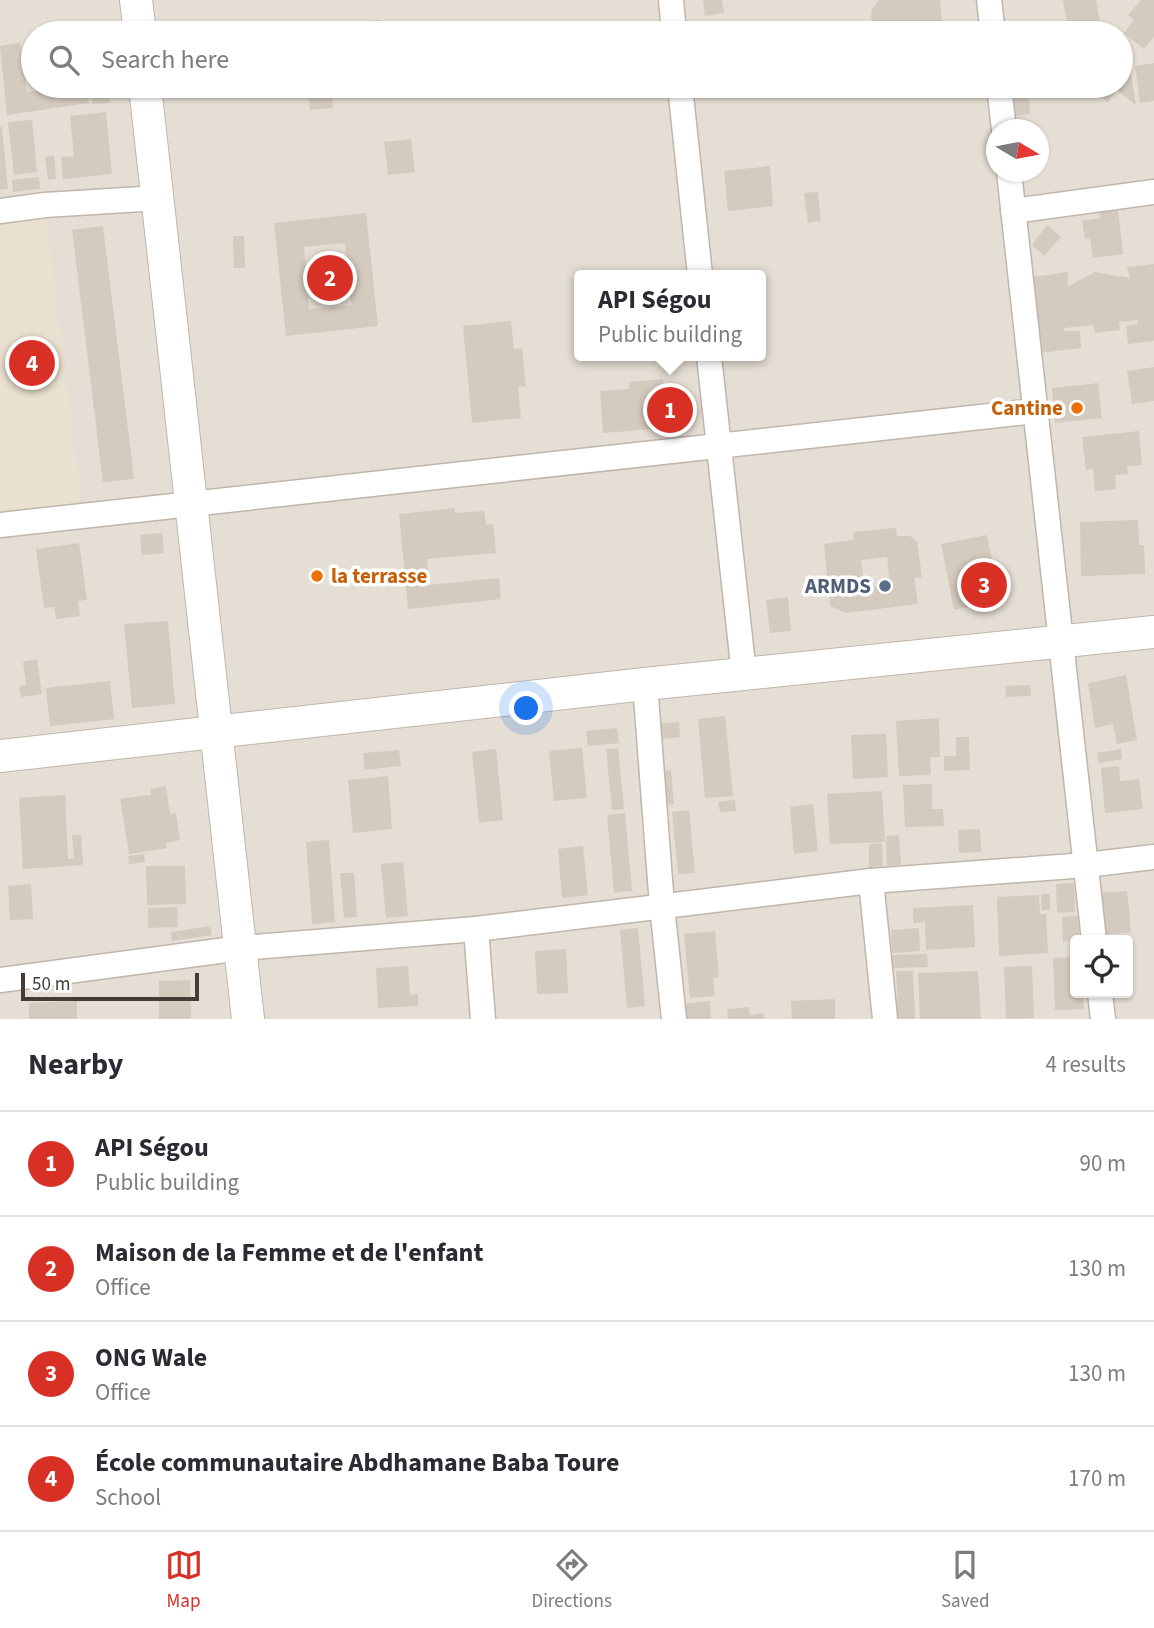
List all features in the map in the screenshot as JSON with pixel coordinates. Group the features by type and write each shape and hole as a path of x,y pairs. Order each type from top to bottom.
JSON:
{"street":[{"path":"136,0 139,21"},
{"path":"671,0 673,21"},
{"path":"989,0 992,21"},
{"path":"146,98 248,1019"},
{"path":"681,98 700,270"},
{"path":"1000,98 1003,119"},
{"path":"1010,182 1093,935"},
{"path":"1013,211 1154,192"},
{"path":"0,211 45,205 158,198"},
{"path":"710,361 744,674"},
{"path":"0,525 1035,411"},
{"path":"0,755 645,684 1154,632"},
{"path":"645,684 662,906 674,1019"},
{"path":"0,980 241,948 476,929 871,881 1086,865 1154,857"},
{"path":"871,881 885,1019"},
{"path":"476,929 483,1019"},
{"path":"1101,998 1103,1019"}],"shaded area":[{"path":"0,0 1154,0 1154,1019 0,1019"},
{"path":"45,205 83,516 0,525 0,211"}],"building":[{"path":"703,0 722,0 724,13 705,16"},
{"path":"879,0 940,0 942,21 872,21 872,9"},
{"path":"1063,0 1096,0 1100,21 1067,21"},
{"path":"1141,0 1154,0 1154,37 1144,49 1133,40 1134,20 1128,15"},
{"path":"20,43 21,98 88,98 89,103 7,115 0,46"},
{"path":"1154,63 1154,101 1140,103 1135,66"},
{"path":"1133,87 1136,105 1127,98 1133,98"},
{"path":"92,98 109,98 110,103 92,104"},
{"path":"309,98 332,98 333,108 310,110"},
{"path":"1009,98 1029,98 1030,114 1010,116"},
{"path":"106,112 112,174 63,179 61,157 74,156 70,116"},
{"path":"32,120 37,172 14,175 8,122"},
{"path":"0,127 8,189 0,190"},
{"path":"411,139 415,172 388,175 384,142"},
{"path":"54,156 56,179 48,180 45,157"},
{"path":"770,166 773,206 728,211 724,171"},
{"path":"39,177 40,189 13,192 12,180"},
{"path":"818,192 821,221 808,223 804,193"},
{"path":"1118,209 1123,254 1093,258 1090,238 1085,239 1082,221 1100,218 1099,212"},
{"path":"366,213 378,326 286,336 274,223","holes":["345,243 351,305 309,309 304,247"]},
{"path":"1047,225 1061,237 1044,256 1032,245"},
{"path":"103,226 134,479 103,482 72,230"},
{"path":"233,236 244,236 245,268 234,268"},
{"path":"1154,264 1154,341 1128,344 1126,326 1138,324 1137,320 1119,322 1120,330 1095,333 1093,325 1064,328 1064,331 1080,331 1081,348 1040,353 1033,277 1068,272 1068,286 1095,272 1130,278 1127,267"},
{"path":"511,321 514,349 522,348 526,386 518,387 521,418 472,423 463,326"},
{"path":"1154,367 1154,401 1132,404 1127,371"},
{"path":"663,379 664,394 673,393 676,427 603,433 600,391 629,389 629,382"},
{"path":"1098,383 1102,418 1055,423 1052,388"},
{"path":"1139,431 1142,465 1127,466 1128,474 1115,475 1116,489 1095,491 1093,469 1086,470 1082,437"},
{"path":"455,508 455,513 484,511 486,525 493,524 496,553 427,559 429,585 499,578 501,599 408,609 399,514"},
{"path":"1138,520 1139,545 1144,545 1145,574 1081,576 1080,522"},
{"path":"896,528 897,536 910,536 917,541 922,577 914,578 918,604 847,613 830,606 824,544 854,540 853,532","holes":["887,557 890,585 865,588 861,560"]},
{"path":"162,533 164,553 142,555 140,535"},
{"path":"987,535 1000,600 954,610 941,544"},
{"path":"79,543 87,600 78,601 80,616 56,619 54,607 44,608 36,549"},
{"path":"788,597 791,631 770,633 766,600"},
{"path":"168,621 175,704 132,708 124,624"},
{"path":"37,659 42,694 21,697 19,686 26,685 23,662"},
{"path":"1126,675 1137,740 1117,744 1113,724 1095,728 1088,683"},
{"path":"110,681 114,719 50,726 46,688"},
{"path":"1030,685 1031,696 1006,697 1005,686"},
{"path":"725,716 733,796 705,798 698,719"},
{"path":"939,718 940,757 930,757 931,775 899,776 896,721"},
{"path":"679,722 680,737 655,740 654,724"},
{"path":"617,728 619,743 588,746 586,731"},
{"path":"886,734 888,777 853,779 851,735"},
{"path":"956,737 969,737 970,770 944,771 944,756 956,756"},
{"path":"582,748 587,798 554,801 549,751"},
{"path":"618,748 624,809 612,810 606,749"},
{"path":"496,749 503,820 479,823 472,752"},
{"path":"1121,749 1122,759 1099,763 1097,753"},
{"path":"399,750 401,766 365,770 363,753"},
{"path":"1119,766 1120,781 1139,779 1143,809 1105,813 1101,768"},
{"path":"671,770 674,804 661,805 658,771"},
{"path":"388,776 392,829 353,833 348,780"},
{"path":"932,784 932,809 943,809 944,826 905,827 903,785"},
{"path":"166,786 170,814 176,813 180,840 166,843 167,848 129,854 120,799 151,795 150,789"},
{"path":"882,791 885,842 830,844 827,794"},
{"path":"65,795 68,859 74,859 72,835 81,835 83,865 23,869 19,798"},
{"path":"735,800 736,811 720,812 718,802"},
{"path":"813,804 818,851 794,854 790,807"},
{"path":"689,810 695,873 678,874 672,812"},
{"path":"625,813 632,891 614,893 607,815"},
{"path":"980,829 981,852 959,853 958,830"},
{"path":"899,835 901,865 887,866 886,836"},
{"path":"329,840 335,922 312,924 306,842"},
{"path":"882,843 883,866 869,867 869,844"},
{"path":"583,846 588,895 562,898 558,849"},
{"path":"144,854 145,862 129,864 128,856"},
{"path":"403,862 408,916 386,918 381,864"},
{"path":"146,866 185,866 186,904 147,905"},
{"path":"340,873 354,873 357,917 344,918"},
{"path":"1074,883 1075,912 1057,913 1056,884"},
{"path":"31,884 33,919 10,920 8,886"},
{"path":"1127,891 1131,932 1104,935 1100,893"},
{"path":"1041,894 1050,894 1050,910 1042,910"},
{"path":"1039,895 1040,914 1046,914 1048,953 999,956 997,897"},
{"path":"973,905 975,947 926,950 925,922 913,923 913,908"},
{"path":"177,907 178,927 148,928 148,908"},
{"path":"1078,916 1079,935 1070,935 1070,941 1063,942 1062,917"},
{"path":"210,926 212,935 172,941 171,932"},
{"path":"638,928 645,1006 627,1008 620,930"},
{"path":"919,928 920,951 892,953 891,930"},
{"path":"715,931 719,977 713,978 715,996 690,998 684,934"},
{"path":"566,949 568,993 537,994 535,951"},
{"path":"927,954 928,967 893,968 892,955"},
{"path":"1070,957 1070,998 1083,998 1084,1009 1055,1010 1053,958"},
{"path":"408,966 410,995 418,994 418,1006 378,1008 376,968"},
{"path":"1032,966 1034,1018 1006,1019 1004,967"},
{"path":"896,971 913,971 915,1019 898,1019"},
{"path":"978,971 981,1019 920,1019 918,973"},
{"path":"190,980 191,1019 159,1019 159,981"},
{"path":"835,999 835,1019 792,1019 791,1001"},
{"path":"77,1001 77,1019 29,1019 29,1003"},
{"path":"710,1001 711,1019 684,1019 683,1004"},
{"path":"749,1007 750,1015 763,1013 764,1019 728,1019 727,1009"}],"place":[{"name":"Maison de la Femme et de l'enfant","path":"330,278"},
{"name":"École communautaire Abdhamane Baba Toure","path":"32,363"},
{"name":"Cantine","path":"1077,408"},
{"name":"API Ségou","path":"670,410"},
{"name":"la terrasse","path":"317,576"},
{"name":"ONG Wale","path":"984,585"},
{"name":"ARMDS","path":"885,586"}]}
